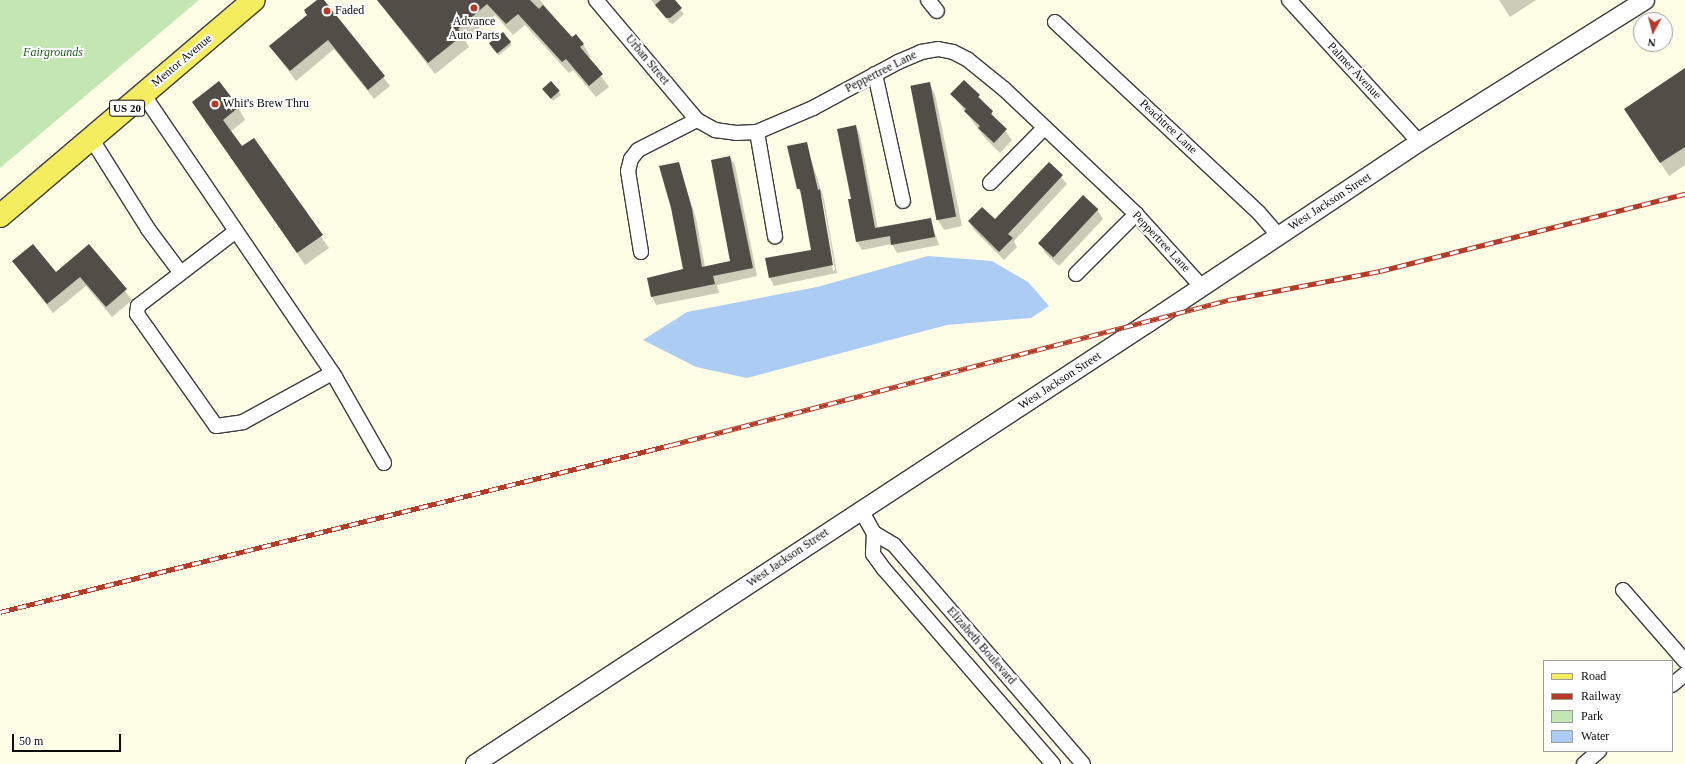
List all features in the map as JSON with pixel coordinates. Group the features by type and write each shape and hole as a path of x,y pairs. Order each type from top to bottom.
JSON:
{"main road":[{"name":"Mentor Avenue","path":"0,216 254,0"}],"street":[{"name":"Urban Street","path":"596,0 697,120"},
{"path":"928,0 936,11"},
{"name":"Palmer Avenue","path":"1289,0 1418,142"},
{"name":"West Jackson Street","path":"475,764 1202,287 1418,142 1646,0"},
{"name":"Peachtree Lane","path":"1054,22 1259,212 1278,236"},
{"name":"Peppertree Lane","path":"697,120 715,130 736,133 757,132 813,108 875,74 921,52 938,49 953,52 977,67 1136,214 1202,287"},
{"path":"875,74 903,201"},
{"path":"143,94 332,373 384,463"},
{"path":"641,252 628,171 631,159 638,150 697,120"},
{"path":"990,183 1044,128"},
{"path":"757,132 775,236"},
{"path":"91,138 148,229 180,272"},
{"path":"1076,274 1136,214"},
{"path":"236,231 180,272 138,306 137,314 216,426 243,422 332,373"},
{"name":"Elizabeth Boulevard","path":"860,510 874,533 894,545 1083,764"},
{"name":"Elizabeth Boulevard","path":"874,533 873,554 884,569 1053,764"},
{"path":"1623,590 1685,661"},
{"path":"1673,684 1685,674"},
{"path":"1584,764 1598,752"}],"green space":[{"name":"Fairgrounds","path":"0,0 199,0 0,168"}],"water":[{"path":"928,256 992,261 1028,282 1049,306 1031,318 947,325 747,378 696,367 643,340 687,312 817,287"}],"building":[{"path":"317,0 324,0 385,76 368,90 328,40 290,71 269,46 307,15 304,10"},
{"path":"377,0 530,0 539,9 543,5 572,37 576,34 584,44 580,47 603,74 589,86 566,59 562,62 518,14 506,24 487,4 458,29 463,35 428,63"},
{"path":"661,0 675,0 682,8 670,18 666,18 655,5"},
{"path":"503,32 511,42 497,53 489,43"},
{"path":"1685,68 1685,147 1660,163 1624,109"},
{"path":"964,80 980,95 978,97 993,111 991,114 1007,129 994,143 978,128 980,126 964,111 966,109 950,94"},
{"path":"219,81 239,107 223,120 242,146 254,138 323,235 297,253 192,102"},
{"path":"551,81 560,91 551,99 542,89"},
{"path":"930,82 956,216 937,220 910,86"},
{"path":"856,125 875,228 931,218 935,237 891,245 890,236 856,242 848,199 851,199 837,129"},
{"path":"807,142 818,190 820,189 833,265 769,278 765,258 811,250 800,189 797,189 787,146"},
{"path":"730,156 753,268 713,276 715,284 651,297 647,278 683,269 671,208 659,166 679,162 692,209 702,267 730,261 711,160"},
{"path":"1049,162 1063,175 1008,234 1013,238 999,252 968,221 982,207 995,219"},
{"path":"1083,195 1098,209 1053,258 1038,243"},
{"path":"33,244 56,272 89,244 127,289 106,307 80,277 47,304 12,261"}],"railway":[{"path":"0,612 671,445 1228,300 1380,271 1685,194"}],"place":[{"name":"Advance Auto Parts","path":"474,8"},
{"name":"Faded","path":"327,11"},
{"name":"Whit's Brew Thru","path":"215,104"}]}
